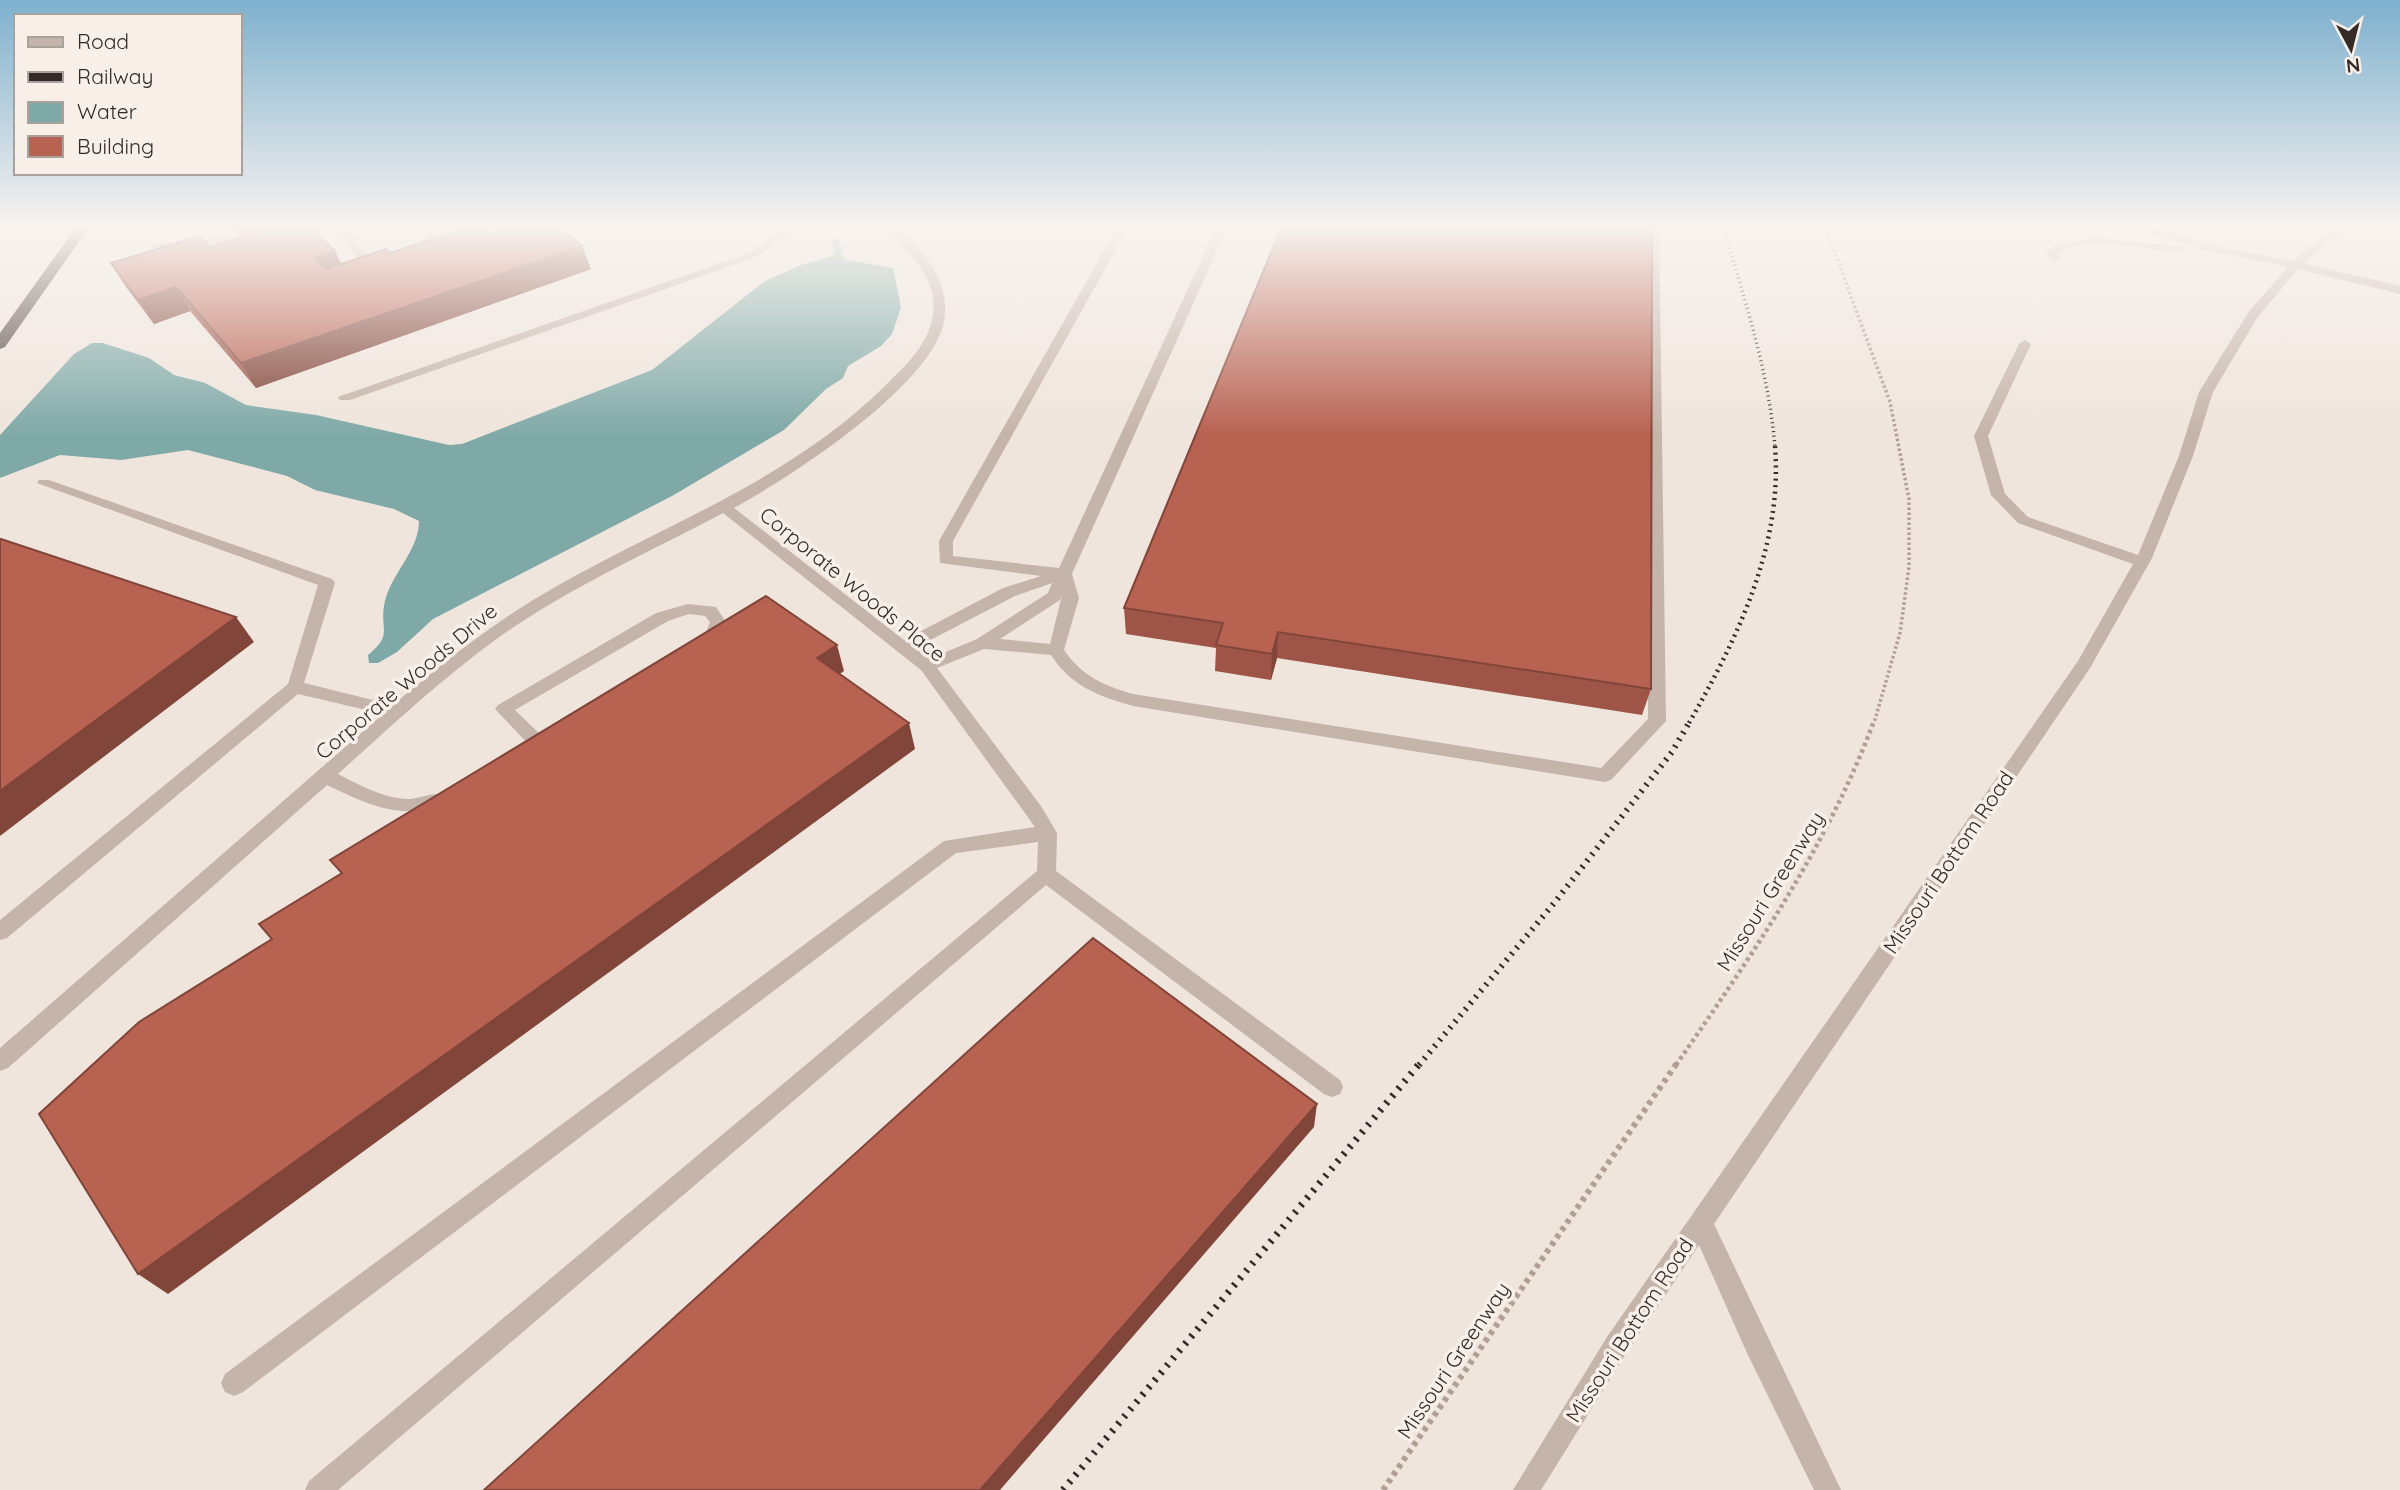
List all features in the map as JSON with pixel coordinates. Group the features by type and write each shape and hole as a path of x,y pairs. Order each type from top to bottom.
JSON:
{"highway":[{"path":"0,344 35,296"}],"street":[{"path":"345,397 637,296"},
{"name":"Corporate Woods Drive","path":"0,1061 324,776 490,636 538,603 725,508 813,457 851,427 911,367 934,334 939,296"},
{"path":"1065,574 945,560 946,541 1085,296"},
{"path":"927,666 982,643 1054,596 1191,296"},
{"path":"1065,574 1071,598 1056,650 1070,673 1098,690 1133,700 1605,775 1657,721 1654,296"},
{"name":"Missouri Bottom Road","path":"1526,1490 1615,1346 2084,664 2142,562 2186,456 2206,392 2252,316 2270,296"},
{"path":"2025,344 1981,436 1998,495 2023,520 2142,562"},
{"path":"0,932 295,687 327,583 44,483"},
{"name":"Corporate Woods Place","path":"725,508 927,666 1035,811 1048,833"},
{"path":"904,647 1010,592 1065,574"},
{"path":"540,745 504,709 662,617 688,608 710,611 718,622 712,638 690,653"},
{"path":"982,643 1056,650"},
{"path":"295,687 398,712"},
{"path":"324,776 388,806 425,806 461,792"},
{"path":"233,1383 951,846 1048,833 1046,874 318,1490"},
{"path":"1046,874 1332,1087"},
{"path":"1701,1222 1756,1344 1828,1490"}],"path":[{"name":"Missouri Greenway","path":"1382,1490 1763,939 1806,872 1838,811 1883,705 1907,593 1911,535 1908,481 1886,390 1851,296"}],"water":[{"path":"747,296 899,296 901,307 892,334 881,346 848,366 843,378 826,389 784,430 672,496 433,619 397,652 378,663 369,663 368,655 383,637 383,614 387,595 414,543 419,521 394,509 315,490 287,476 188,450 121,460 60,455 0,478 0,435 74,354 92,343 103,343 149,358 174,375 205,383 246,405 316,415 449,445 462,444 652,370"}],"building":[{"path":"135,296 151,296 138,300"},
{"path":"183,296 438,296 241,363"},
{"path":"1253,296 1652,296 1651,689 1278,632 1272,654 1216,645 1223,623 1124,608"},
{"path":"0,540 236,617 0,791"},
{"path":"766,596 837,645 817,658 909,723 138,1274 39,1114 139,1022 272,939 259,924 342,873 330,860"},
{"path":"1093,938 1317,1104 980,1490 484,1490"}],"railway":[{"path":"1743,296 1767,391 1775,448"},
{"path":"1689,723 1739,625 1764,555 1772,520 1776,483 1775,446"},
{"path":"1419,1065 1555,902 1672,752 1690,721"},
{"path":"1063,1490 1420,1063"}]}
